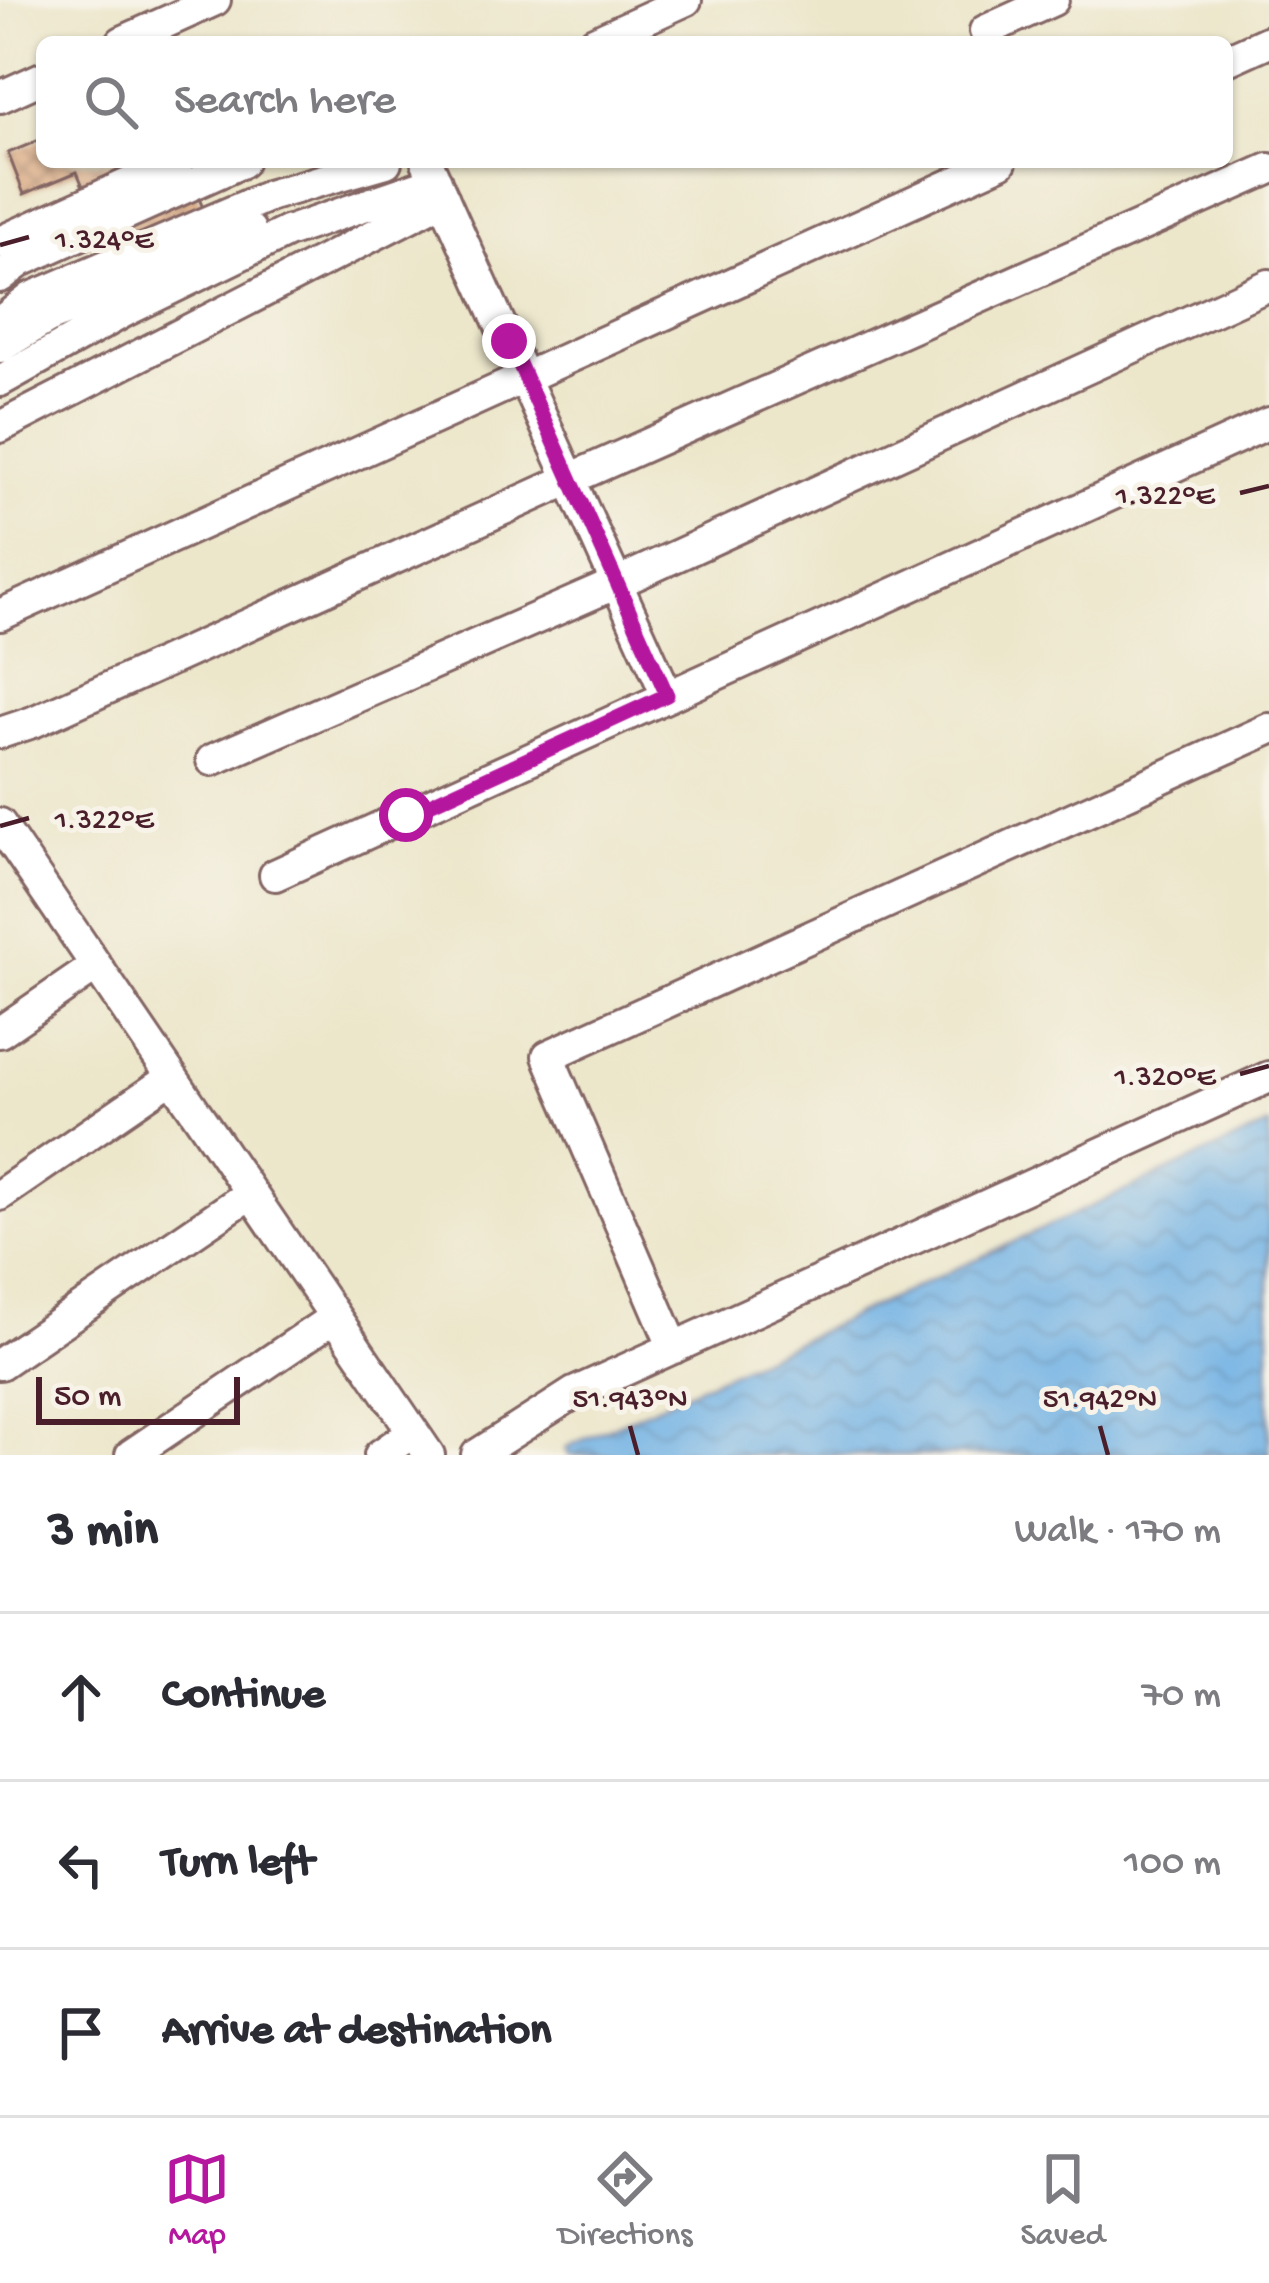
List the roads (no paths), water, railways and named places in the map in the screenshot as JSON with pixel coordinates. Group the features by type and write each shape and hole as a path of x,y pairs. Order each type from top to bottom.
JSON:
{"street":[{"path":"135,36 215,0"},
{"path":"607,36 686,0"},
{"path":"985,32 1053,0"},
{"path":"1233,57 1269,41"},
{"path":"0,97 36,81"},
{"path":"0,242 163,168"},
{"path":"0,277 21,261 229,168"},
{"path":"0,322 31,298 271,195 365,168"},
{"path":"0,615 988,168"},
{"path":"0,733 1269,170"},
{"path":"434,177 667,695"},
{"path":"0,347 48,317 277,218 434,177"},
{"path":"0,381 127,310 287,232 434,177"},
{"path":"0,427 434,177"},
{"path":"212,760 617,583 1269,285"},
{"path":"275,875 1269,423"},
{"path":"674,1348 548,1056 1269,729"},
{"path":"0,824 10,859 96,966 421,1444 380,1455"},
{"path":"0,1032 96,966"},
{"path":"477,1455 574,1394 1269,1077"},
{"path":"0,1195 172,1078"},
{"path":"0,1364 251,1193"},
{"path":"131,1455 335,1317"}],"water":[{"path":"1269,1125 1269,1455 569,1455 565,1448"}]}
